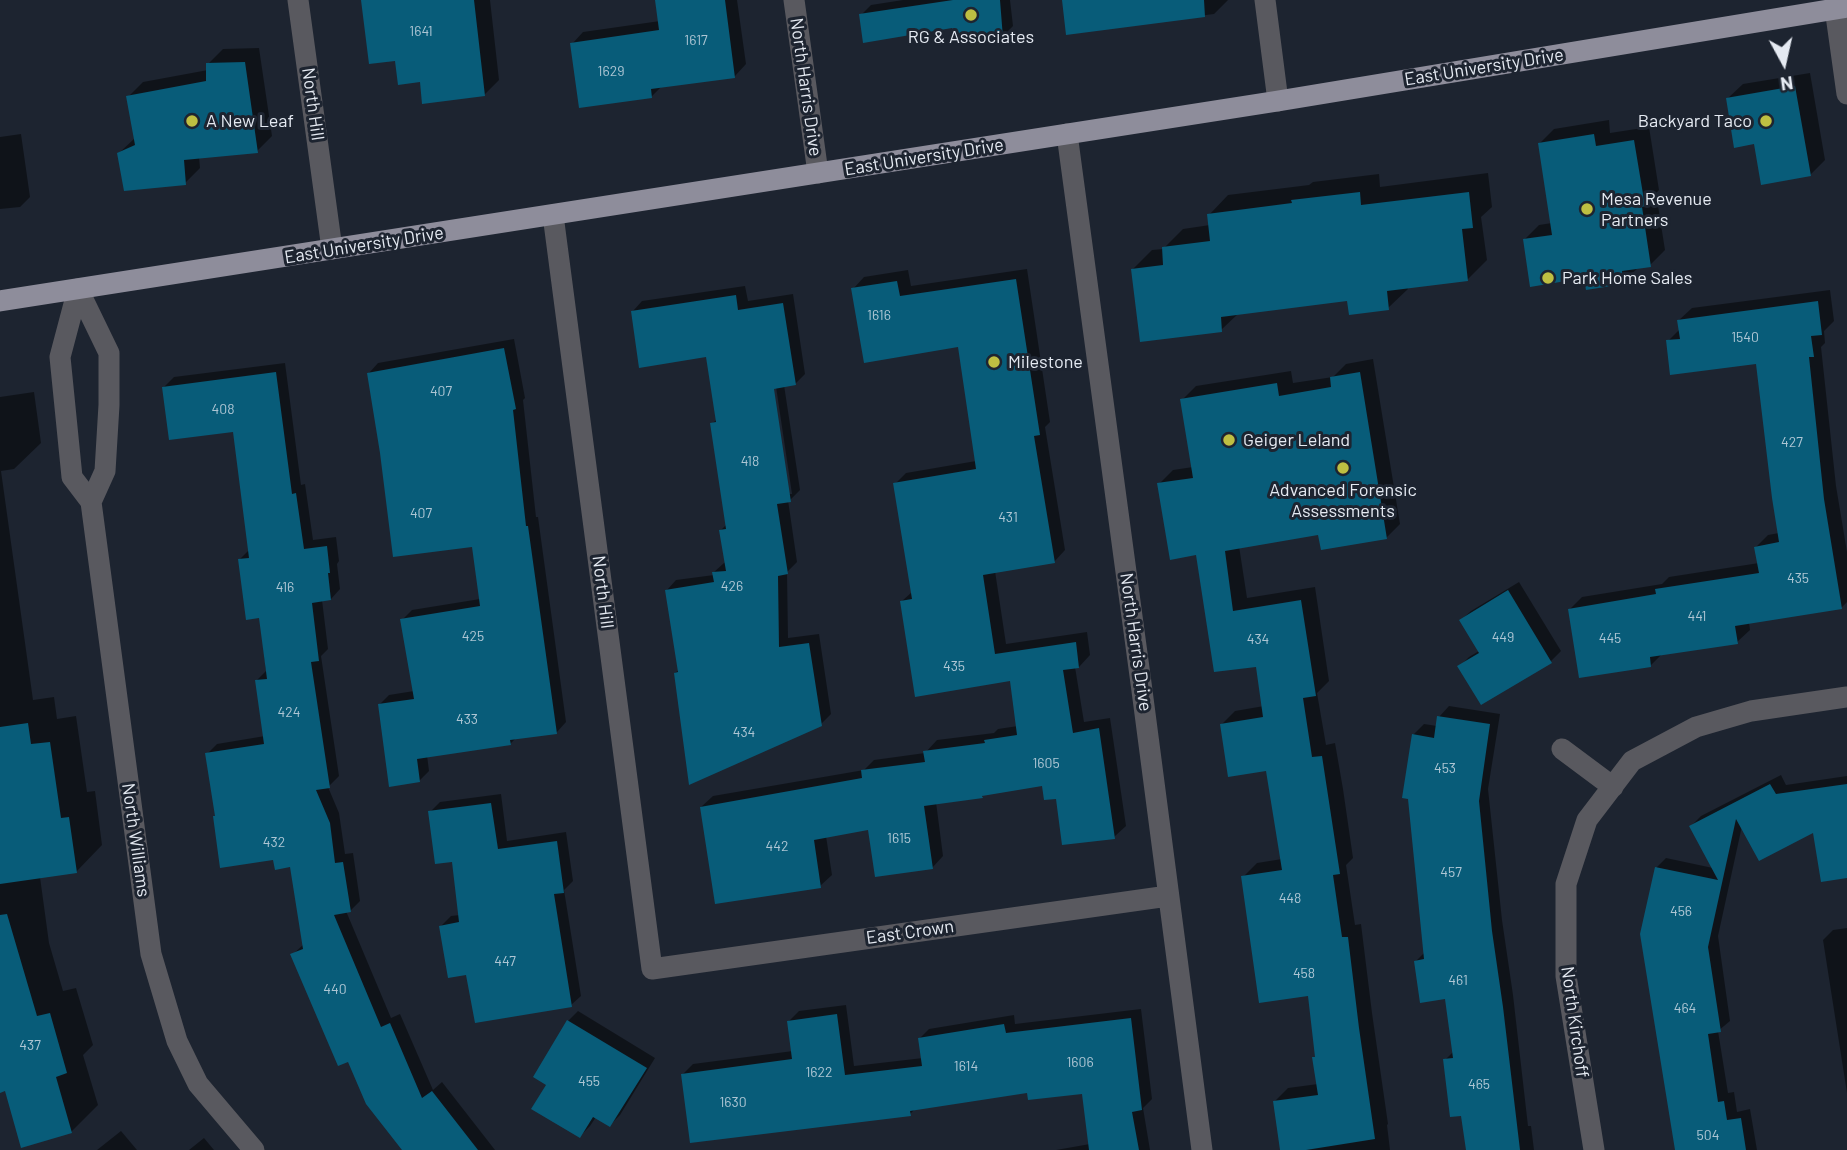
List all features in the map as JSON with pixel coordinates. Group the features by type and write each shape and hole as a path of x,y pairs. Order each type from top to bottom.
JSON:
{"main road":[{"name":"East University Drive","path":"0,301 1278,101 1841,7"}],"street":[{"name":"North Hill","path":"298,0 332,249"},
{"name":"North Harris Drive","path":"794,0 818,173"},
{"path":"1265,0 1278,101"},
{"path":"1841,7 1847,94"},
{"name":"North Harris Drive","path":"1066,134 1202,1150"},
{"name":"North Hill","path":"553,215 652,969"},
{"path":"78,289 109,353 105,471 91,502"},
{"name":"North Williams","path":"78,289 60,357 72,477 91,502 151,954 177,1041 198,1084 254,1150"},
{"name":"North Kirchoff","path":"1594,1150 1566,976 1566,884 1587,820 1632,761 1696,727 1751,711 1847,698"},
{"path":"1562,749 1613,787"},
{"name":"East Crown","path":"652,969 1168,896"}],"building":[{"path":"361,0 474,0 485,96 422,104 420,82 398,85 395,61 369,64"},
{"path":"655,0 725,0 735,78 651,89 652,98 579,108 570,43 659,30"},
{"path":"953,0 1000,0 1003,38 954,42 952,28 863,43 859,14"},
{"path":"1062,0 1204,0 1205,17 1066,35"},
{"name":"A New Leaf","path":"245,62 258,153 184,160 186,185 124,191 117,153 135,145 126,96 206,81 206,63"},
{"name":"Backyard Taco","path":"1795,86 1811,176 1761,185 1754,144 1734,148 1726,98"},
{"name":"Mesa Revenue Partners","path":"1594,134 1596,146 1634,140 1645,206 1642,207 1651,267 1622,271 1624,284 1586,290 1584,278 1530,287 1523,239 1552,235 1538,143"},
{"path":"1360,192 1361,205 1469,192 1473,228 1462,229 1468,281 1387,291 1389,310 1349,315 1347,301 1221,317 1222,332 1140,342 1131,269 1163,265 1162,247 1210,241 1207,214"},
{"path":"1016,279 1040,435 1034,436 1055,563 983,575 995,654 1076,642 1079,668 1063,670 1073,733 1099,728 1115,839 1062,845 1056,799 1044,800 1042,786 924,806 933,869 875,877 868,830 814,840 821,888 715,904 700,807 862,778 861,770 925,762 923,751 985,743 984,740 1017,735 1010,681 915,697 900,601 912,599 893,483 976,469 958,347 864,363 851,288 897,281 900,296"},
{"path":"736,295 738,310 783,303 796,385 774,389 791,502 777,504 788,574 778,576 779,647 809,643 822,726 689,785 674,673 678,672 665,590 714,582 712,572 726,571 719,530 726,529 710,423 716,422 706,357 639,368 631,311"},
{"path":"1818,301 1822,335 1811,336 1814,357 1809,357 1824,499 1842,609 1735,626 1738,644 1650,657 1651,667 1579,678 1568,609 1656,594 1655,589 1759,573 1754,547 1779,542 1756,364 1670,375 1666,340 1680,339 1677,320"},
{"path":"504,348 516,409 513,410 526,526 557,734 510,740 511,745 417,759 420,782 389,787 378,704 414,699 400,619 480,606 472,547 393,557 367,373"},
{"path":"276,372 292,494 296,493 304,549 327,546 330,573 331,600 312,603 319,661 311,662 330,788 316,790 330,823 335,863 343,862 351,912 334,915 381,1027 390,1023 422,1098 432,1091 478,1150 402,1150 366,1104 348,1062 338,1066 290,954 303,949 290,867 275,870 273,860 220,868 205,753 264,744 255,680 267,679 259,618 246,620 238,559 249,558 233,432 169,440 162,387"},
{"path":"1360,372 1387,539 1321,550 1318,535 1225,551 1233,611 1301,600 1316,696 1303,698 1312,757 1322,756 1340,874 1333,875 1342,937 1348,937 1375,1139 1306,1150 1280,1150 1273,1101 1318,1095 1312,1057 1315,1057 1308,996 1259,1003 1241,876 1282,870 1266,771 1228,777 1220,724 1263,717 1256,667 1214,672 1196,555 1170,560 1157,483 1193,478 1180,399 1277,383 1279,396 1331,387 1330,377"},
{"path":"1508,590 1552,663 1481,705 1457,666 1479,653 1459,620"},
{"path":"1437,716 1490,724 1479,801 1492,931 1520,1150 1466,1150 1461,1116 1450,1117 1443,1059 1453,1058 1445,999 1420,1003 1414,961 1424,959 1408,799 1402,798 1412,734 1434,738"},
{"path":"28,723 31,744 50,742 61,818 69,817 77,873 0,884 0,727"},
{"path":"1770,784 1776,794 1847,784 1847,878 1821,882 1813,833 1759,861 1736,819 1708,947 1721,1032 1708,1034 1718,1102 1724,1101 1727,1120 1741,1118 1746,1150 1675,1150 1640,934 1655,867 1718,880 1689,826"},
{"path":"491,803 498,849 557,841 564,893 554,894 572,1007 475,1023 466,975 448,978 439,926 459,922 452,862 435,864 428,811"},
{"path":"7,914 37,1016 50,1013 67,1073 56,1077 72,1133 21,1148 5,1091 0,1093 0,915"},
{"path":"837,1014 845,1075 922,1066 918,1038 1004,1024 1006,1033 1131,1018 1142,1110 1132,1112 1139,1150 1089,1150 1082,1094 1028,1100 1027,1093 910,1111 911,1116 690,1143 681,1074 792,1059 787,1021"},
{"path":"567,1020 647,1068 610,1127 593,1117 580,1138 531,1109 546,1085 533,1077"}],"place":[{"name":"RG & Associates","path":"971,15"},
{"name":"A New Leaf","path":"192,121"},
{"name":"Backyard Taco","path":"1766,121"},
{"name":"Mesa Revenue Partners","path":"1587,209"},
{"name":"Park Home Sales","path":"1548,278"},
{"name":"Milestone","path":"994,362"},
{"name":"Geiger Leland","path":"1229,440"},
{"name":"Advanced Forensic Assessments","path":"1343,468"}]}
